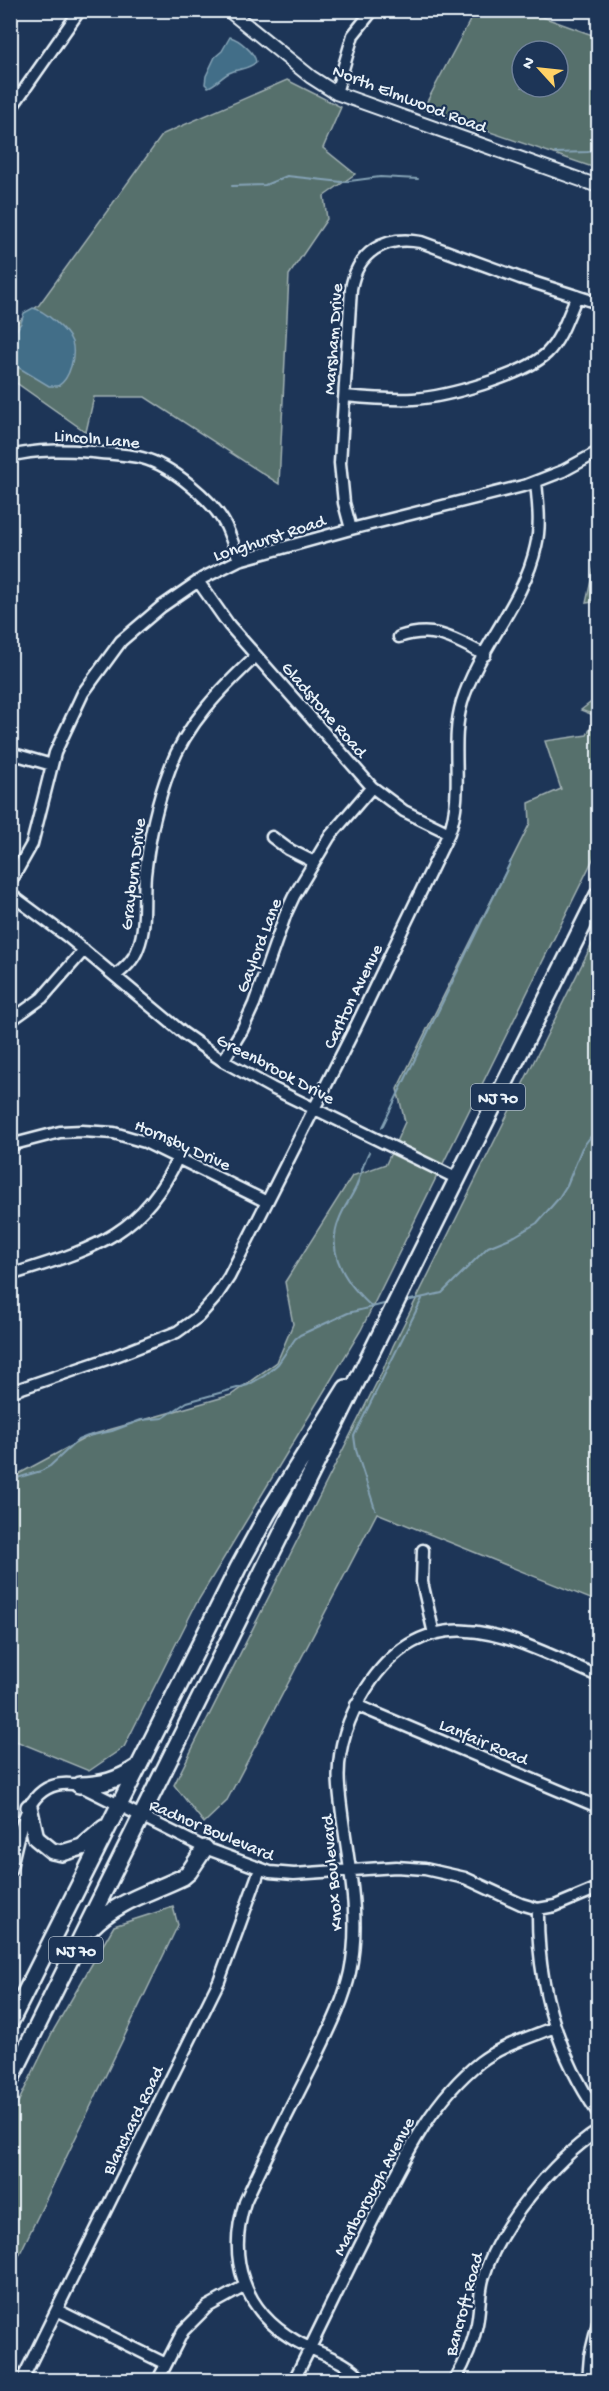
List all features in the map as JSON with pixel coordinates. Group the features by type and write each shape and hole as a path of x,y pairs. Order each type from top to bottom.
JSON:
{"highway":[{"name":"NJ 70","path":"10,2081 598,895"},
{"name":"NJ 70","path":"10,2023 257,1532 394,1306"},
{"path":"79,1785 99,1785 111,1782 138,1767"},
{"path":"29,1807 32,1830 36,1838 52,1851 62,1853 82,1847 115,1813"},
{"path":"81,1940 100,1918 112,1909 183,1877 205,1848"}],"main road":[{"name":"North Elmwood Road","path":"228,10 311,77 336,93 598,186"}],"street":[{"path":"10,111 80,10"},
{"path":"336,93 353,35 373,10"},
{"name":"Marsham Drive","path":"351,529 344,503 340,463 348,322 353,279 360,261 384,245 402,241 421,242 598,303"},
{"path":"345,396 392,399 426,398 508,375 529,365 546,353 558,337 577,296"},
{"name":"Lincoln Lane","path":"10,456 55,450 121,454 154,462 183,480 215,510 225,525 239,560"},
{"name":"Longhurst Road","path":"10,883 32,844 60,740 83,693 121,641 150,615 198,581 239,560 536,482 563,471 598,452"},
{"name":"Carlton Avenue","path":"10,1392 152,1343 188,1325 207,1308 242,1255 449,833 457,806 456,740 462,701 524,580 533,557 538,524 536,482"},
{"name":"Gladstone Road","path":"198,581 223,617 372,787 404,811 449,833"},
{"path":"399,637 437,633 453,638 485,655"},
{"name":"Grayburn Drive","path":"115,976 130,962 141,939 152,828 173,759 203,711 231,679 256,656"},
{"path":"10,753 52,765"},
{"name":"Gaylord Lane","path":"223,1061 242,1030 254,1004 286,913 336,828 372,787"},
{"path":"272,837 288,849 314,862"},
{"name":"Greenbrook Drive","path":"10,894 84,950 183,1033 223,1061 458,1179"},
{"path":"10,1021 42,998 84,950"},
{"name":"Hornsby Drive","path":"10,1145 60,1132 103,1131 135,1138 267,1202"},
{"path":"10,1275 101,1244 121,1232 138,1217 158,1193 171,1174 178,1157"},
{"path":"423,1550 422,1582 434,1634"},
{"name":"Knox Boulevard","path":"363,2380 340,2362 287,2335 269,2321 255,2304 245,2286 236,2248 238,2225 245,2202 333,2024 350,1972 354,1926 350,1870 339,1787 339,1762 343,1738 356,1705 369,1684 392,1657 410,1644 434,1634 453,1630 500,1635 598,1676"},
{"name":"Lanfair Road","path":"356,1705 598,1807"},
{"name":"Radnor Boulevard","path":"10,1871 29,1807 36,1796 50,1786 65,1782 79,1785 115,1813 141,1818 205,1848 260,1869 294,1874 396,1867 438,1871 465,1878 521,1905 538,1909"},
{"name":"Blanchard Road","path":"22,2380 219,1981 260,1869"},
{"path":"598,1888 555,1906 538,1909 539,1959 555,2027 578,2080 598,2113"},
{"name":"Marlborough Avenue","path":"294,2380 399,2167 431,2115 450,2091 482,2061 503,2047 555,2027"},
{"name":"Bancroft Road","path":"455,2380 465,2361 475,2332 483,2280 495,2249 535,2190 563,2159 598,2131"},
{"path":"158,2380 183,2331 207,2307 245,2286"},
{"path":"57,2310 166,2364"},
{"path":"588,2380 590,2356 598,2323"}],"green space":[{"path":"475,11 526,11 598,37 598,169 423,109"},
{"path":"287,80 341,107 323,148 355,174 324,196 327,219 289,275 279,484 145,397 94,397 86,432 11,379 11,327 39,305 163,134"},
{"path":"598,549 598,601 586,603"},
{"path":"598,697 598,849 361,1330 196,1604 124,1747 89,1771 11,1739 11,1478 91,1435 231,1395 277,1362 293,1324 285,1282 352,1176 386,1164 405,1122 397,1089 530,823 529,803 561,789 545,741 587,735 596,716 581,710"},
{"path":"598,932 598,1602 377,1513 226,1802 204,1823 174,1785 382,1372"},
{"path":"173,1907 178,1925 11,2272 11,2117 53,2031 114,1926"}],"water":[{"path":"230,37 246,47 256,62 229,73 208,87 205,84 206,76 215,57 222,51"},
{"path":"33,308 55,322 66,332 72,342 71,366 66,378 58,386 49,386 11,363 11,339 24,313"}],"waterway":[{"path":"555,153 588,152 598,148"},
{"path":"232,186 265,185 287,176 342,182 380,177 418,179"},
{"path":"382,1127 511,861"},
{"path":"402,1302 442,1293 488,1247 515,1236 537,1223 567,1185 582,1148 598,1127"},
{"path":"369,1152 356,1187 339,1220 335,1233 335,1245 341,1268 354,1288 371,1306"},
{"path":"375,1509 356,1450 354,1436 422,1299"},
{"path":"10,1480 50,1466 78,1440 88,1436 112,1431 141,1420 163,1418 187,1402 248,1385 264,1376 278,1364 300,1335 348,1313 388,1303"}]}
